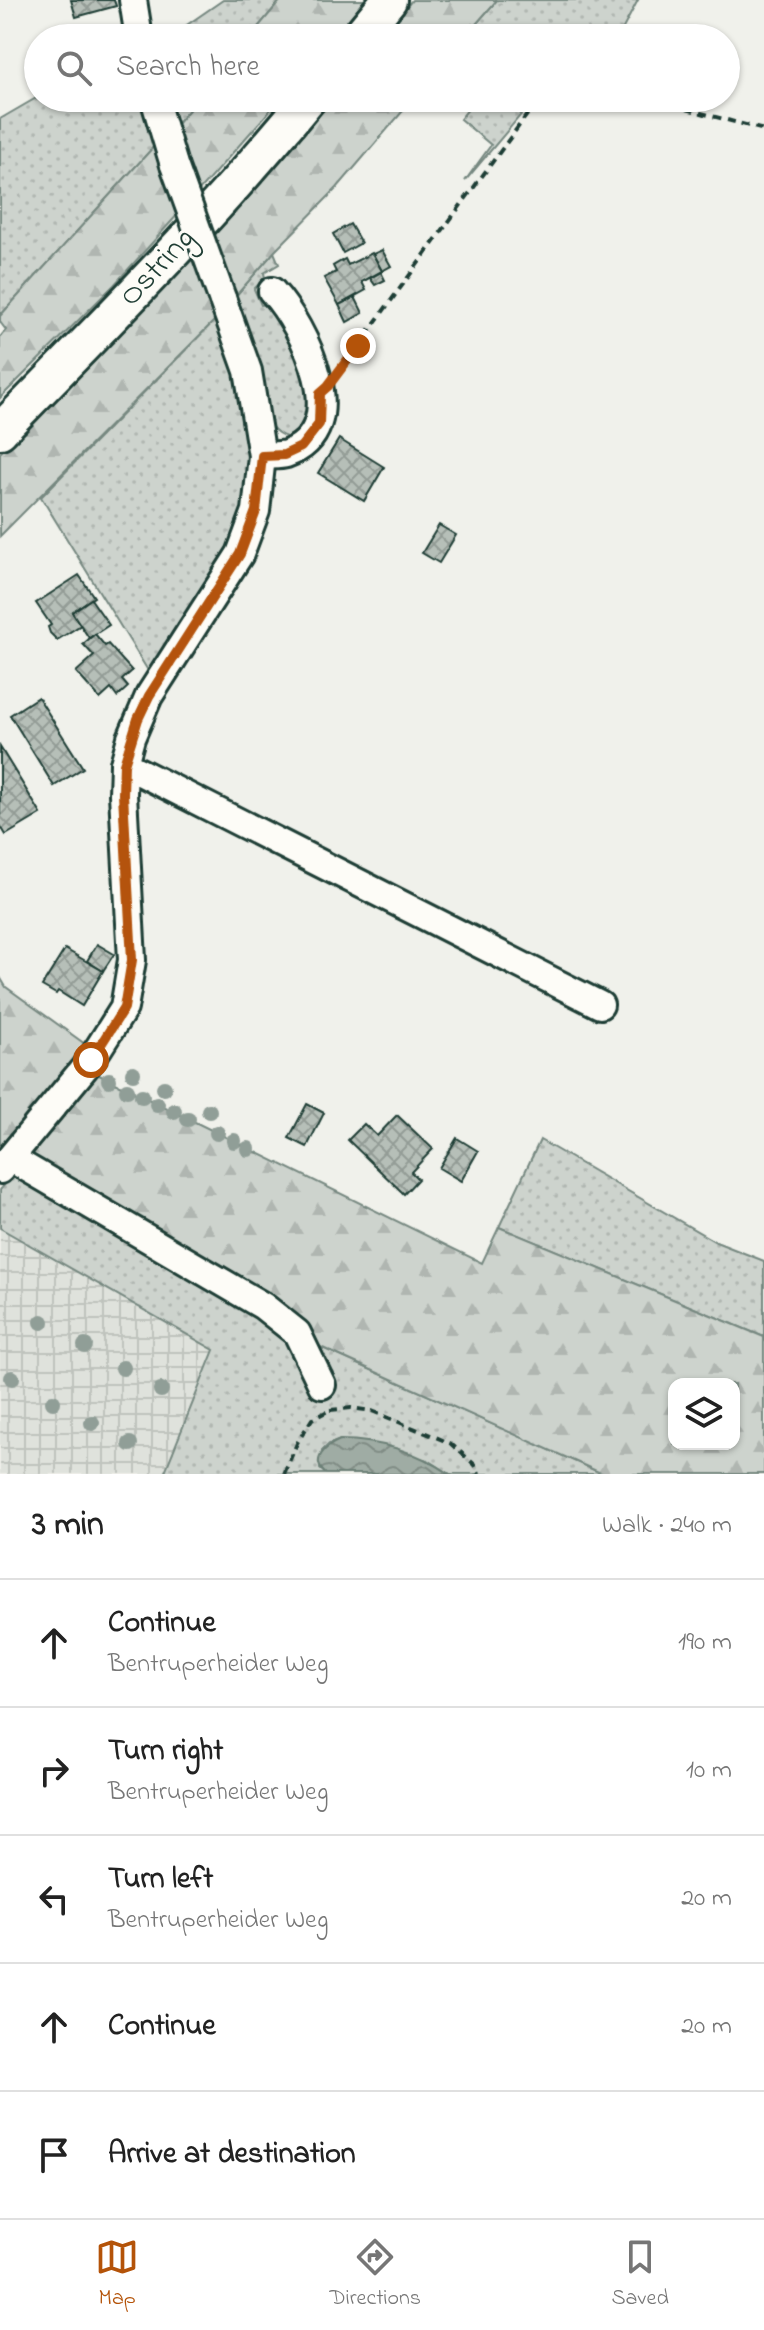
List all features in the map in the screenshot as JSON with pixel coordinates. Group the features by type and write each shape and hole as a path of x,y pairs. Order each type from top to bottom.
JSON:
{"main road":[{"path":"369,24 389,0"},
{"name":"Ostring","path":"0,431 155,273 298,112"}],"street":[{"path":"133,0 137,24"},
{"path":"158,112 174,165 248,371 262,456 256,511 240,554 149,696 124,764 132,960 124,1008 91,1060 5,1164 263,1306 297,1333 326,1397"},
{"path":"262,456 284,455 301,447 319,424 320,393 316,367 286,307 272,291"},
{"path":"124,764 600,1005"}],"path":[{"path":"320,393 529,112"},
{"path":"698,112 764,130"},
{"path":"284,1474 297,1443 326,1397 351,1408 372,1411 450,1443 475,1465 479,1474"}],"shaded area":[{"path":"0,1228 214,1350 164,1474 0,1474"}],"green space":[{"path":"223,0 281,0 261,24 188,24"},
{"path":"281,0 365,0 345,24 261,24"},
{"path":"412,0 497,0 476,24 392,24"},
{"path":"497,0 638,0 625,24 476,24"},
{"path":"24,105 24,112 149,112 157,143 0,316 0,119"},
{"path":"166,112 187,112 171,131"},
{"path":"187,112 269,112 198,192 171,131"},
{"path":"317,112 402,112 337,188 233,299 212,232"},
{"path":"466,112 523,112 465,181 491,145 460,119"},
{"path":"157,143 180,212 114,285 0,398 0,337 6,330 0,316"},
{"path":"194,252 221,314 0,536 0,453 71,383"},
{"path":"274,252 279,264 264,273 265,278 254,289 261,305 270,304 312,379 308,424 293,438 279,434 268,423 233,299"},
{"path":"221,314 248,407 249,483 241,523 229,554 150,674 41,497"},
{"path":"0,977 6,987 85,1044 0,1149"},
{"path":"97,1074 482,1263 499,1227 764,1337 764,1474 603,1474 316,1345 26,1159"},
{"path":"540,1140 716,1242 764,1261 764,1337 499,1227"},
{"path":"26,1159 316,1345 603,1474 450,1474 428,1460 340,1440 322,1451 320,1469 326,1474 164,1474 214,1350 0,1228 0,1190"}],"water":[{"path":"340,1440 369,1442 398,1449 425,1459 450,1474 326,1474 319,1464 321,1454"}],"building":[{"path":"71,0 114,0 116,6 76,17"},
{"path":"350,224 361,243 343,253 333,234"},
{"path":"382,250 391,266 382,271 373,254"},
{"path":"372,253 382,271 362,282 366,290 339,305 324,278 336,272 333,266 345,259 348,265"},
{"path":"381,272 385,280 375,285 370,278"},
{"path":"355,297 363,313 347,322 339,305"},
{"path":"339,439 384,467 364,501 318,473"},
{"path":"439,525 456,535 439,563 422,553"},
{"path":"79,575 94,597 72,612 81,625 57,640 50,633 48,627 51,625 36,603"},
{"path":"91,599 109,625 89,638 72,612"},
{"path":"95,634 132,671 122,680 128,687 117,697 111,689 100,699 76,672 94,656 83,644"},
{"path":"38,697 83,768 54,786 10,715"},
{"path":"0,747 41,814 6,835 0,825"},
{"path":"97,944 114,954 103,971 87,961"},
{"path":"65,949 103,971 82,1006 58,991 56,994 42,986"},
{"path":"307,1104 324,1113 307,1147 289,1138"},
{"path":"397,1115 433,1149 411,1172 418,1179 404,1194 348,1140 364,1124 377,1136"},
{"path":"457,1138 478,1151 461,1181 439,1168"}],"route":[{"path":"91,1060 124,1008 132,960 123,794 124,764 138,719 149,696 240,554 256,511 262,456 284,455 301,447 319,424 320,393 358,346"}]}
